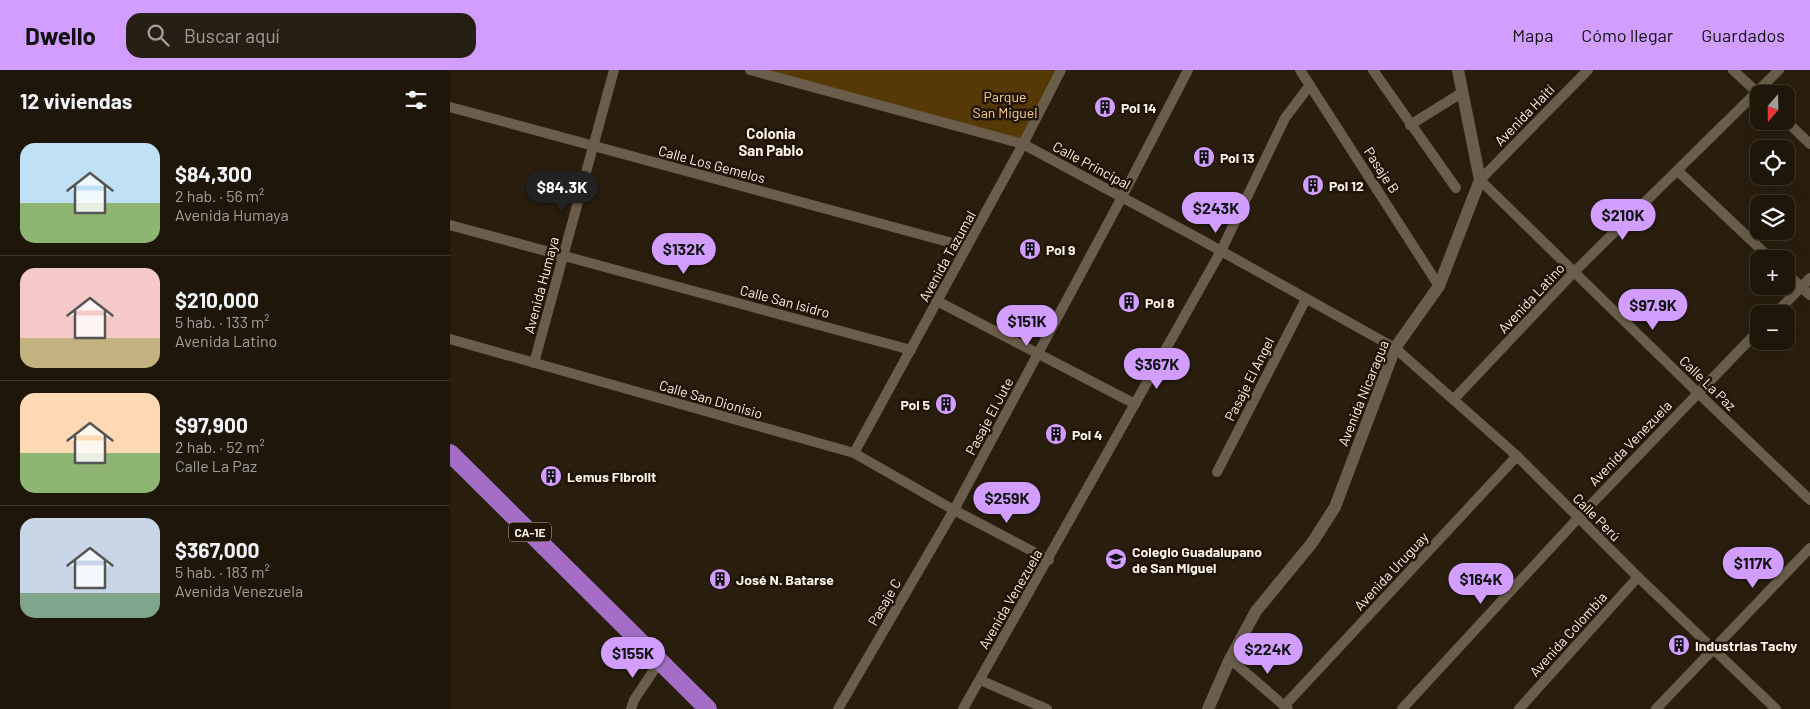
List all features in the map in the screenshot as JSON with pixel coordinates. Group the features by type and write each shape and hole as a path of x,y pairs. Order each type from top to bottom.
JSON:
{"highway":[{"name":"CA-1E","path":"450,453 708,709"}],"street":[{"name":"Avenida Humaya","path":"534,363 614,70"},
{"name":"Calle Principal","path":"750,70 1023,144 1395,348"},
{"name":"Avenida Tazumal","path":"854,453 967,248 1061,70"},
{"name":"Pasaje El Jute","path":"954,510 1188,70"},
{"name":"Pasaje B","path":"1300,70 1439,286"},
{"path":"1373,70 1456,188"},
{"path":"1458,70 1480,180"},
{"name":"Avenida Haití","path":"1480,180 1588,70"},
{"path":"1733,70 1750,86"},
{"name":"Avenida Latino","path":"1765,85 1779,70"},
{"name":"Avenida Venezuela","path":"980,680 1221,251 1285,118 1310,85"},
{"path":"1410,125 1463,92"},
{"name":"Avenida Latino","path":"1454,400 1574,272 1750,101"},
{"name":"Calle Los Gemelos","path":"450,107 967,248"},
{"path":"1795,130 1810,144"},
{"path":"1678,171 1762,250"},
{"name":"Calle La Paz","path":"1480,180 1810,500"},
{"name":"Avenida Nicaragua","path":"1208,709 1230,659 1256,611 1312,543 1335,507 1395,348 1439,286 1480,180"},
{"name":"Calle San Isidro","path":"450,225 911,350"},
{"path":"1784,305 1810,278"},
{"path":"1795,281 1810,295"},
{"name":"Pasaje El Angel","path":"1217,472 1306,299"},
{"path":"937,301 1135,404"},
{"name":"Calle San Dionisio","path":"450,338 854,453 954,510 1048,560"},
{"name":"Avenida Venezuela","path":"1402,709 1579,517 1750,339"},
{"name":"Calle Perú","path":"1395,348 1517,456 1638,577 1776,709"},
{"name":"Avenida Uruguay","path":"1287,707 1517,456"},
{"name":"Pasaje C","path":"838,709 954,510"},
{"path":"1656,709 1810,548"},
{"name":"Avenida Colombia","path":"1519,709 1638,577"},
{"path":"1230,659 1287,707"},
{"path":"631,709 634,700 660,661"},
{"path":"964,709 980,680 1047,709"}],"green space":[{"name":"Parque San Miguel","path":"750,70 1061,70 1023,144"}],"place":[{"name":"Pol 14","path":"1105,107"},
{"name":"Pol 13","path":"1204,157"},
{"name":"Pol 12","path":"1313,185"},
{"name":"Pol 9","path":"1030,249"},
{"name":"Pol 8","path":"1129,302"},
{"name":"Pol 5","path":"946,404"},
{"name":"Pol 4","path":"1056,434"},
{"name":"Lemus Fibrolit","path":"551,476"},
{"name":"Colegio Guadalupano de San Miguel","path":"1116,559"},
{"name":"José N. Batarse","path":"720,579"},
{"name":"Industrias Tachy","path":"1679,645"}],"district":[{"name":"Colonia San Pablo","path":"771,142"}]}
